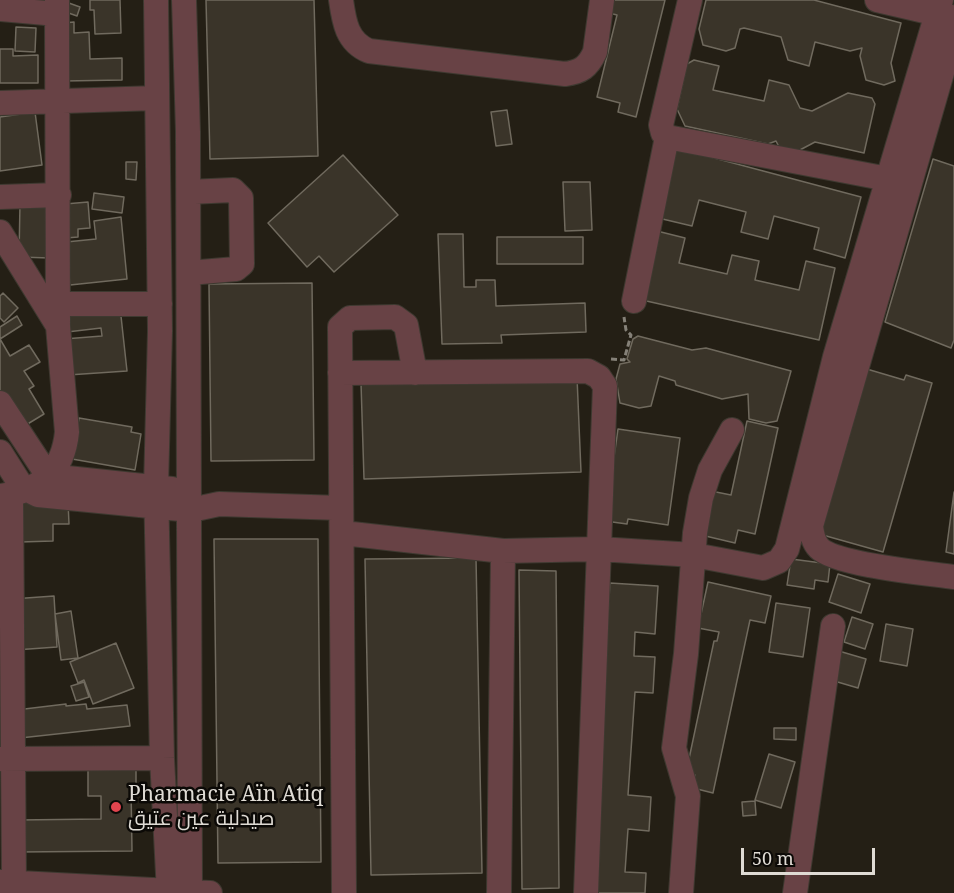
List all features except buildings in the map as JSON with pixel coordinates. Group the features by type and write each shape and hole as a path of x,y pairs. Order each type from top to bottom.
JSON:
{"street":[{"path":"156,0 160,304 157,498 162,758 186,892"},
{"path":"184,0 189,192 190,501 186,892"},
{"path":"341,0 343,17 352,40 369,51 565,74 581,71 592,60 602,0"},
{"path":"690,0 661,125 667,137 888,179"},
{"path":"343,533 503,551 599,549 694,555 763,568 779,561 787,549 835,357 888,179 944,10 877,0"},
{"path":"0,9 57,7 59,315 67,432 62,457 48,476 12,494"},
{"path":"954,31 811,526 813,538 819,548 839,558 954,577"},
{"path":"0,104 157,98"},
{"path":"634,301 667,137"},
{"path":"189,192 233,190 238,193 241,198 242,264 236,269 189,273"},
{"path":"0,197 59,195"},
{"path":"0,232 59,315"},
{"path":"59,315 160,304"},
{"path":"344,893 340,327 350,318 395,317 406,325 415,373"},
{"path":"340,373 588,371 599,377 605,386 586,893"},
{"path":"0,403 48,476 157,498"},
{"path":"681,893 688,796 674,748 686,654 694,555 701,498 710,470 732,430"},
{"path":"0,452 12,494 6,759 8,886 186,892"},
{"path":"12,494 157,498 219,504 340,508"},
{"path":"499,893 503,551"},
{"path":"795,893 833,626"},
{"path":"6,759 162,758"}],"path":[{"path":"599,377 609,359 624,360 631,335 623,320 634,301"}],"place":[{"name":"Pharmacie Aïn Atiq صيدلية عين عتيق","path":"116,807"}]}
